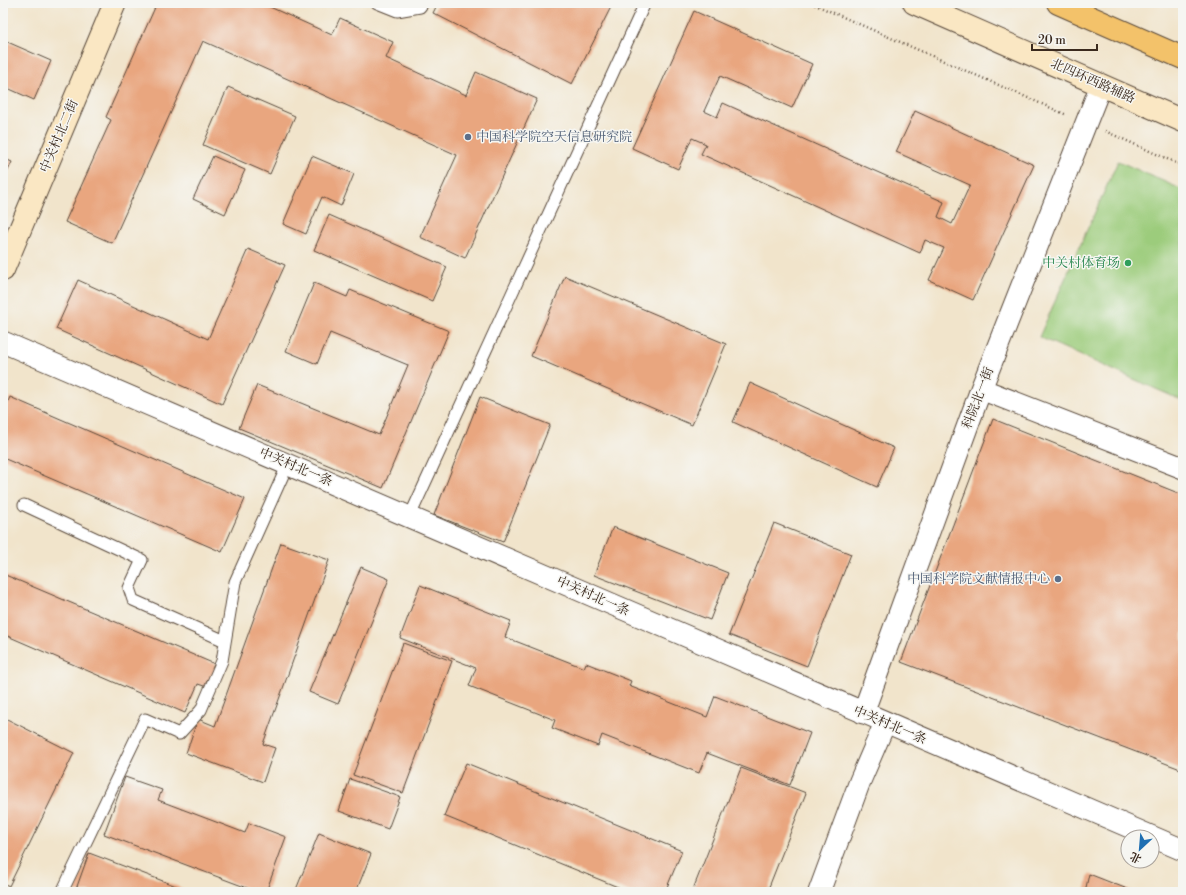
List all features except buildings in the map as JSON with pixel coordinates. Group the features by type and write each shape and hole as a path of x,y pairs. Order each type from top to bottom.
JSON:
{"highway":[{"path":"1058,3 1183,58"}],"street":[{"name":"中关村北二街","path":"3,270 115,3"},
{"name":"北四环西路辅路","path":"914,3 1183,121"},
{"name":"科院北一街","path":"863,713 981,389 1101,85"},
{"name":"中关村北一条","path":"3,342 1183,850"},
{"path":"981,389 1183,468"},
{"path":"819,892 860,780 885,722"}],"lane":[{"path":"378,3 397,11 420,7 422,3"},
{"path":"410,516 645,3"},
{"path":"62,892 145,719 179,734 201,710 222,661 235,582 288,464"},
{"path":"24,505 142,560 129,588 133,600 225,641"}],"path":[{"path":"811,3 1183,166"}],"green space":[{"name":"中关村体育场","path":"1118,161 1183,190 1183,401 1039,337"}],"place":[{"name":"中国科学院空天信息研究院","path":"468,137"},
{"name":"中关村体育场","path":"1128,263"},
{"name":"中国科学院文献情报中心","path":"1058,579"}]}
